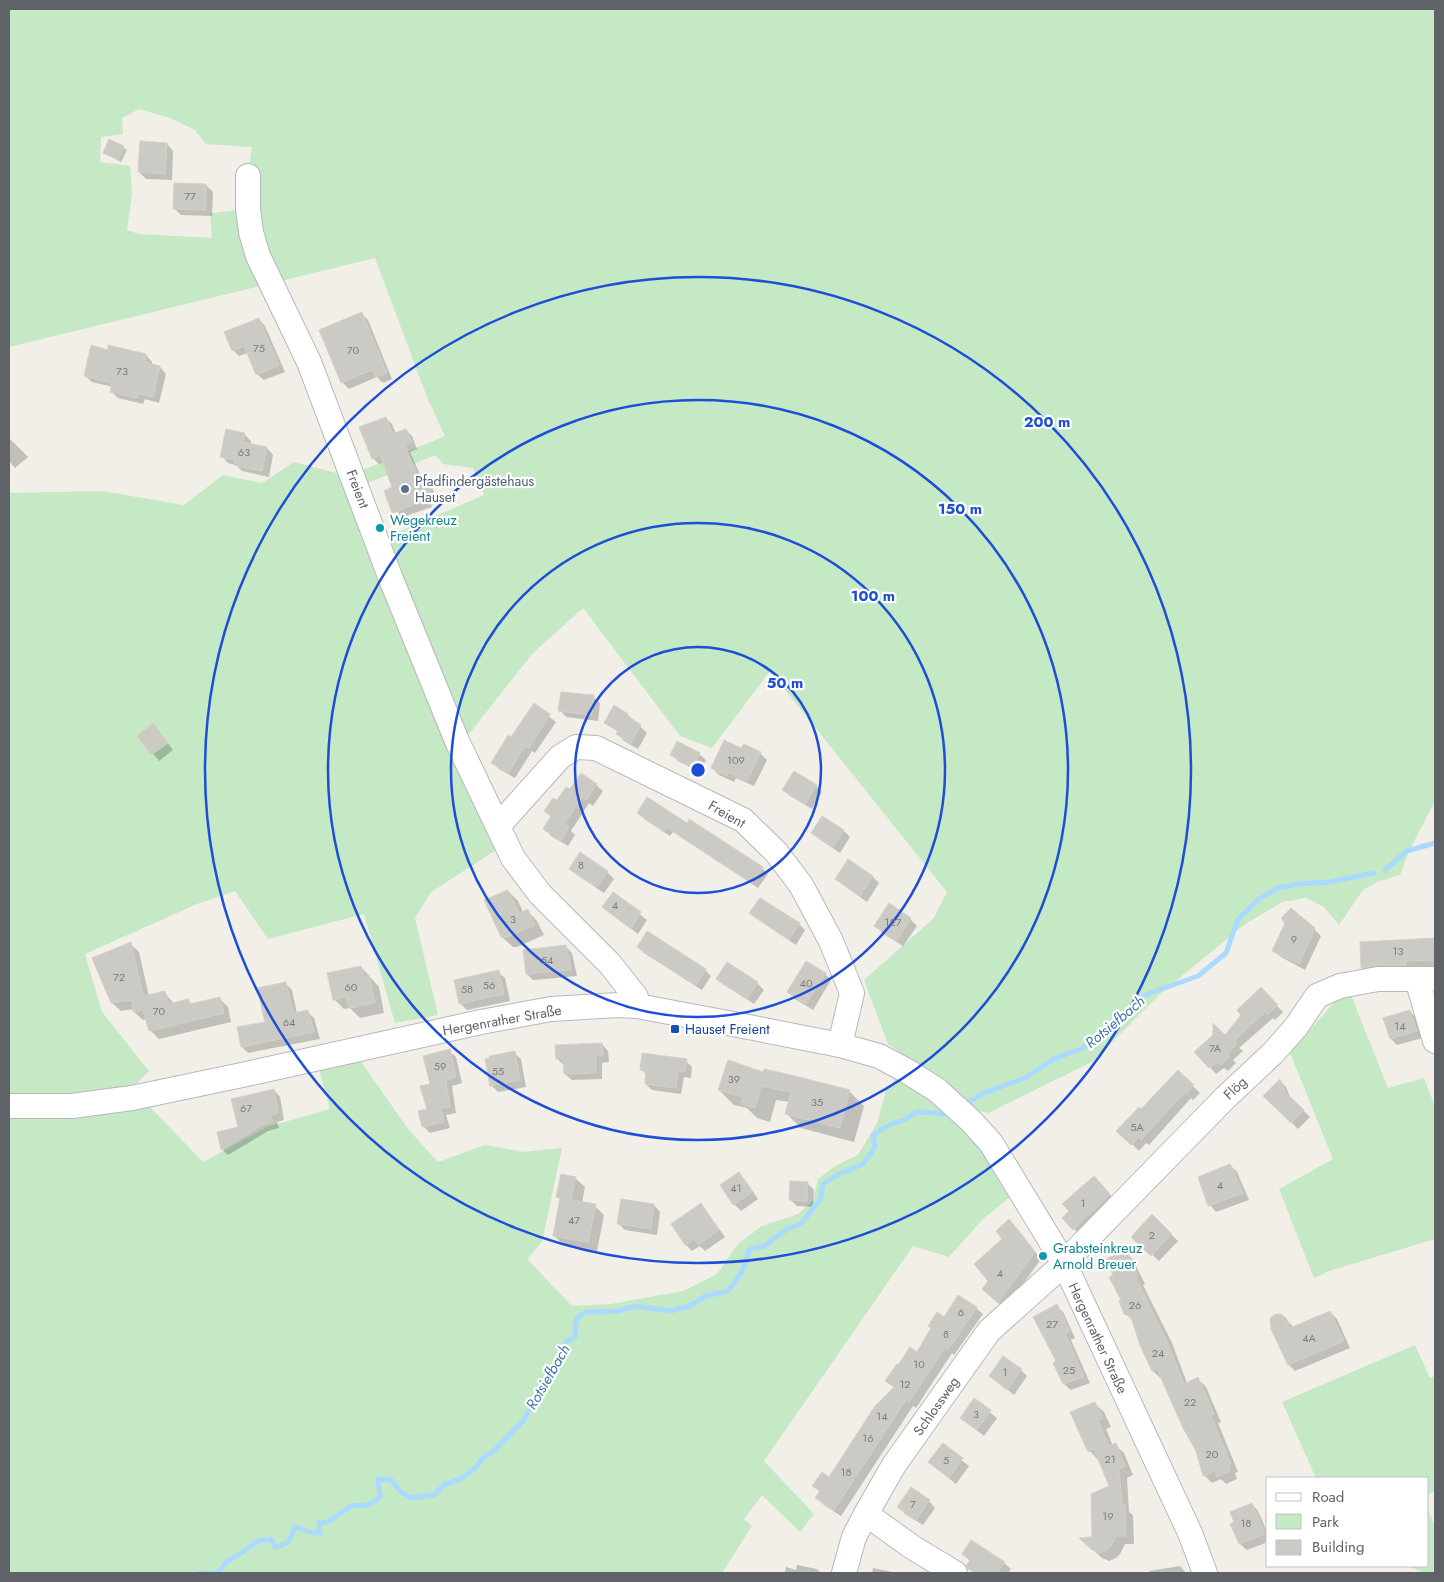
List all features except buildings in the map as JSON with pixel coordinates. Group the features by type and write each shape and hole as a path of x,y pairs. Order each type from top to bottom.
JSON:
{"street":[{"name":"Freient","path":"248,176 248,209 251,232 258,256 309,362 391,579 456,741 513,858 540,894 610,964 636,997 637,1006"},
{"name":"Freient","path":"498,825 560,757 576,747 596,748 743,820 776,852 801,885 831,941 852,993 840,1045"},
{"name":"Flög","path":"1064,1263 1296,1028 1317,996 1340,986 1378,979 1426,979"},
{"path":"1426,979 1435,1041"},
{"name":"Hergenrather Straße","path":"9,1106 72,1106 132,1098 242,1076 481,1022 551,1009 618,1005 637,1006 840,1045 879,1056 937,1090 971,1121 990,1143 1064,1263 1190,1533 1204,1573"},
{"name":"Schlossweg","path":"844,1573 852,1544 866,1514 894,1465 989,1331 1064,1263"},
{"path":"866,1514 912,1547 955,1573"}],"green space":[{"path":"9,9 1435,9 1435,801 1409,851 1400,875 1377,882 1363,890 1339,925 1324,907 1306,898 1282,902 1244,925 1161,993 1092,1062 988,1113 971,1109 935,1077 888,1044 864,980 934,918 947,892 770,671 712,748 680,736 583,608 532,654 465,739 382,539 484,495 473,468 443,464 435,455 368,483 363,470 445,436 427,397 375,258 9,347","holes":["139,109 170,118 195,130 206,144 252,147 248,176 248,209 210,213 212,238 139,234 127,230 132,194 130,166 100,162 101,137 123,134 122,118"]},
{"path":"294,462 348,476 496,850 431,892 415,918 438,1015 395,1023 364,914 268,939 235,891 197,904 85,954 102,1012 149,1071 134,1086 152,1109 203,1162 267,1127 330,1109 319,1069 360,1060 408,1129 438,1162 485,1145 524,1152 562,1148 542,1242 527,1259 572,1306 611,1304 683,1291 717,1274 738,1244 762,1226 798,1214 813,1200 818,1179 835,1166 858,1155 877,1123 886,1091 897,1077 927,1094 974,1139 1009,1198 983,1219 949,1257 913,1246 764,1461 814,1514 800,1532 762,1495 744,1519 752,1526 722,1573 9,1573 9,493 102,491 184,505 223,475 262,483"},
{"path":"1351,995 1388,1088 1424,1078 1435,1107 1435,1239 1332,1270 1314,1278 1279,1189 1333,1159 1290,1053 1337,999"},
{"path":"1415,1345 1430,1378 1435,1376 1435,1491 1429,1494 1429,1477 1316,1477 1282,1402"},
{"path":"1429,1512 1435,1526 1435,1573 1424,1573 1411,1567 1429,1567"}],"waterway":[{"name":"Rotsiefbach","path":"1385,870 1407,851 1435,843"},
{"name":"Rotsiefbach","path":"969,1102 984,1093 1025,1078 1054,1059 1083,1048 1145,995 1198,976 1226,953 1238,919 1259,899 1278,888 1298,884 1329,882 1374,873"},
{"name":"Rotsiefbach","path":"198,1573 218,1573 227,1561 258,1541 271,1539 275,1547 287,1543 295,1527 309,1532 320,1533 319,1523 328,1522 351,1506 368,1505 380,1497 378,1479 391,1480 400,1491 411,1498 434,1495 445,1484 459,1480 474,1469 483,1458 494,1451 523,1421 566,1342 575,1337 576,1320 585,1312 617,1311 636,1306 671,1311 689,1306 706,1296 728,1291 742,1272 750,1249 764,1246 787,1229 801,1224 821,1198 823,1184 839,1174 863,1164 875,1147 873,1135 916,1112 951,1114"}],"place":[{"name":"Pfadfindergästehaus Hauset","path":"405,489"},
{"name":"Wegekreuz Freient","path":"380,528"},
{"name":"Hauset Freient","path":"675,1029"},
{"name":"Grabsteinkreuz Arnold Breuer","path":"1043,1256"}]}
